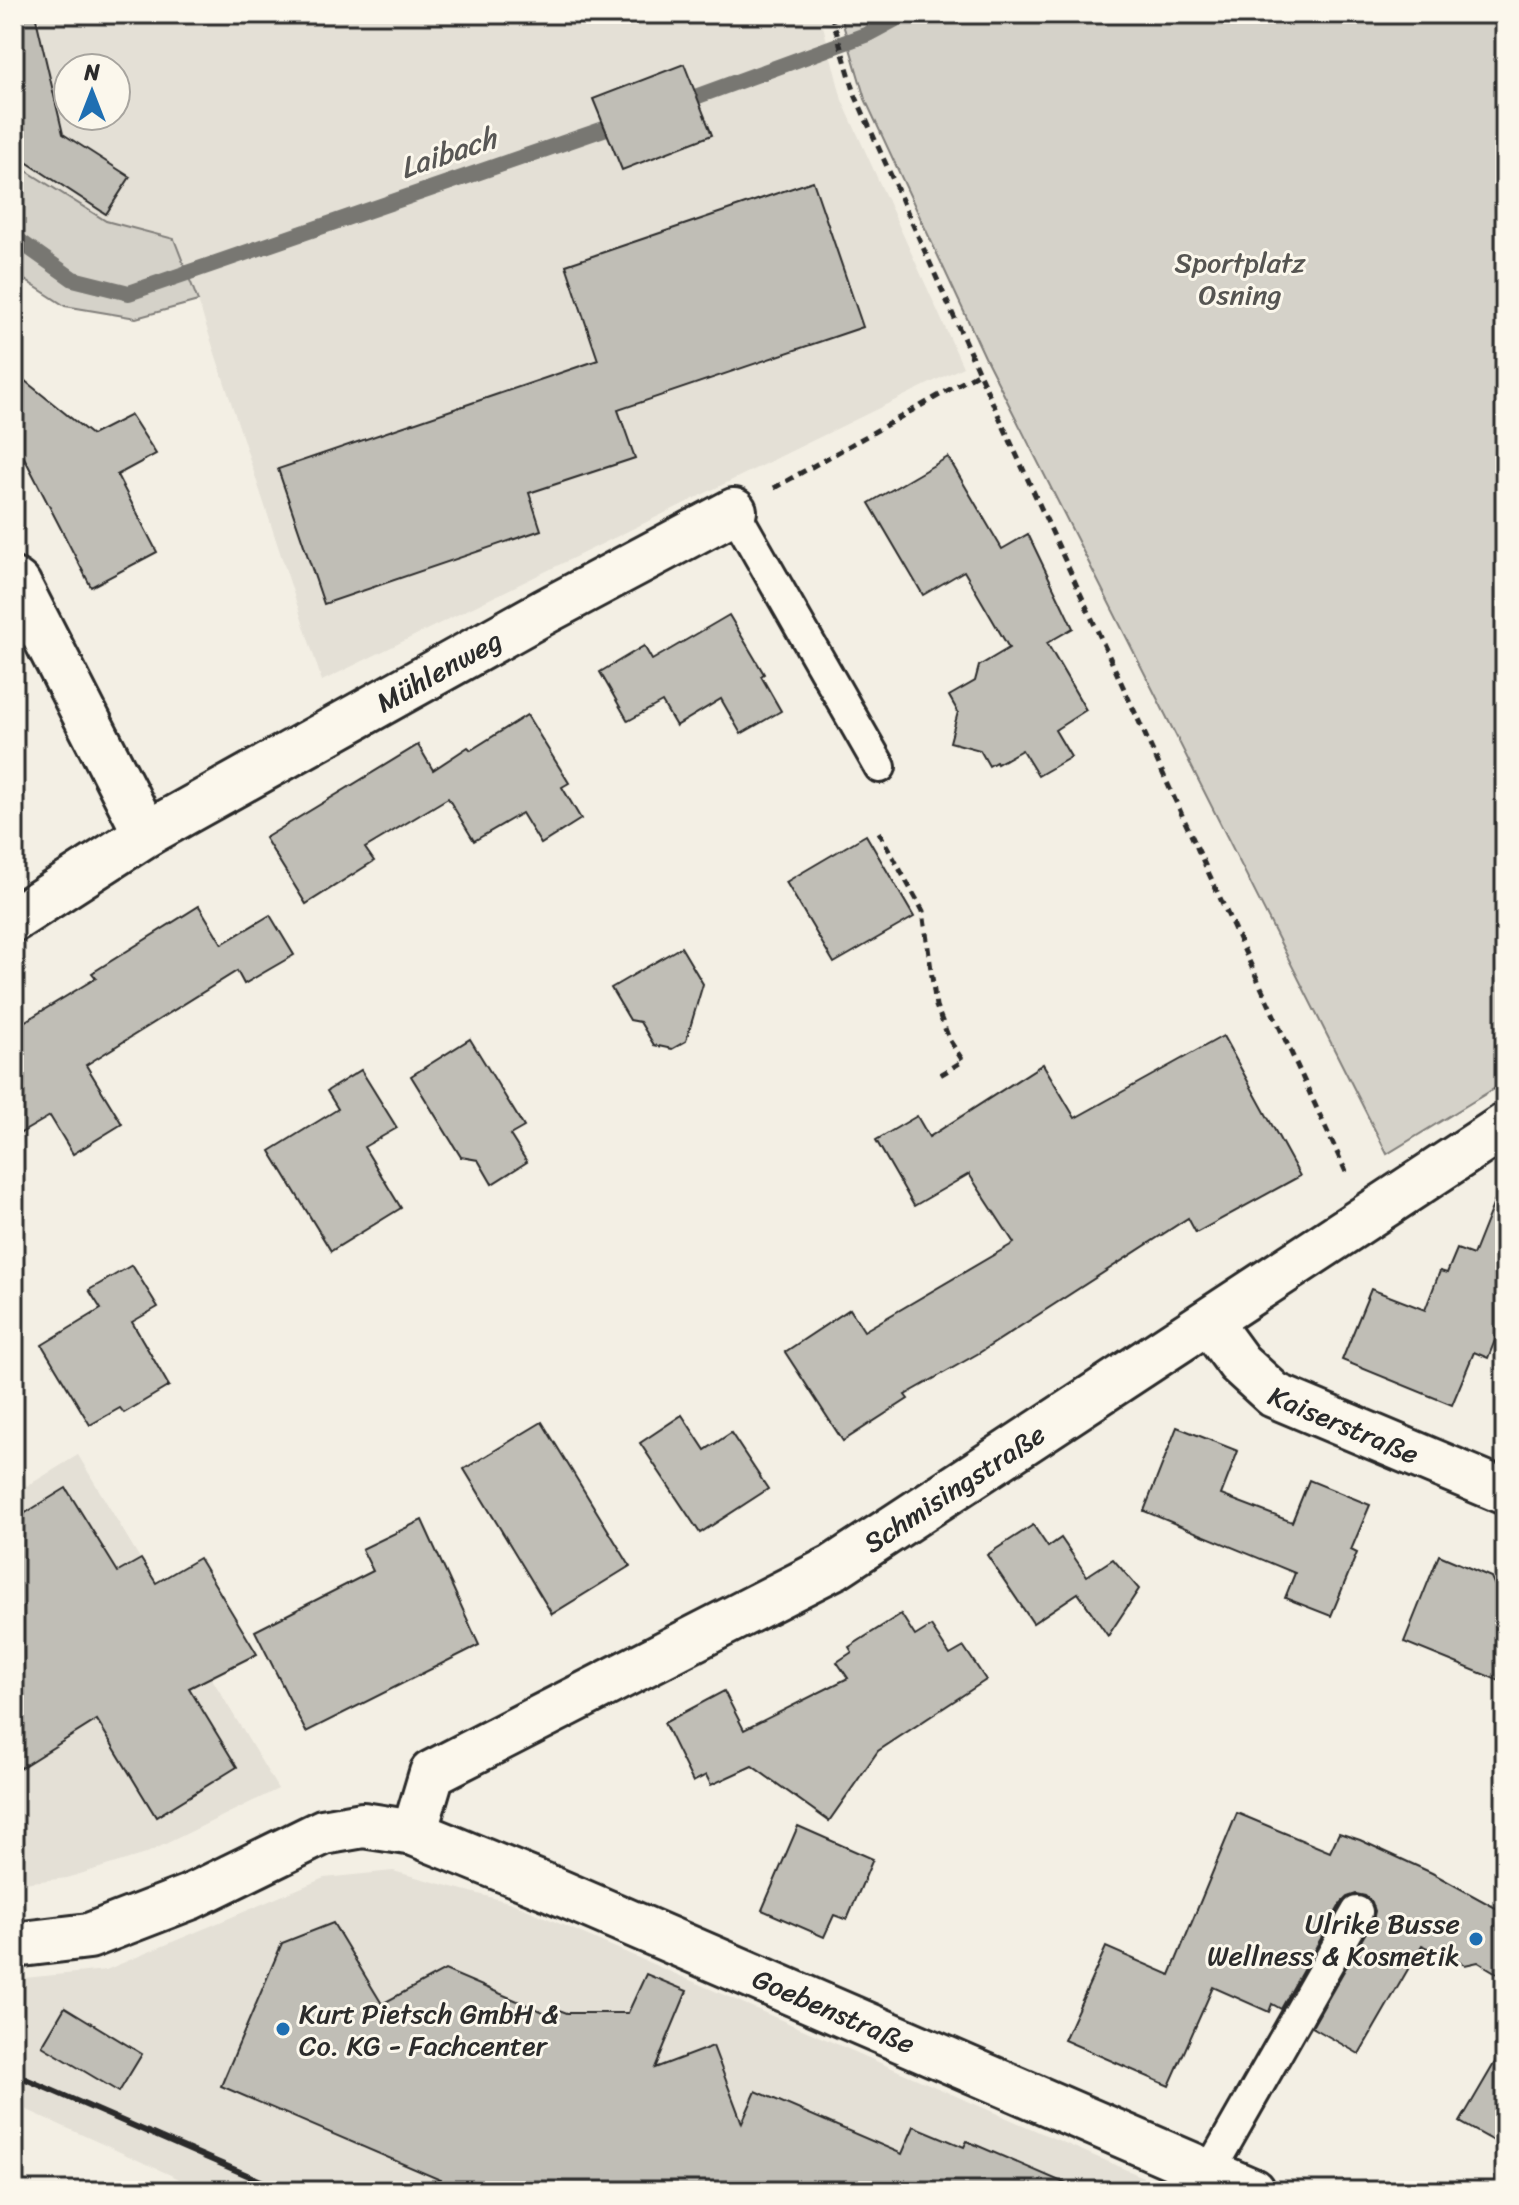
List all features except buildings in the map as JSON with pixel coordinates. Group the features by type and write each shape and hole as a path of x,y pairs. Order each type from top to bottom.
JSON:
{"street":[{"name":"Mühlenweg","path":"14,919 146,834 546,611 734,511"},
{"path":"14,581 146,834"},
{"name":"Schmisingstraße","path":"414,1833 432,1773 834,1567 1505,1126"},
{"name":"Kaiserstraße","path":"1209,1322 1239,1363 1274,1395 1505,1492"},
{"name":"Goebenstraße","path":"14,1945 89,1936 190,1897 323,1832 363,1825 414,1833 547,1887 1252,2191"}],"lane":[{"path":"734,511 880,767"},
{"path":"1209,2172 1357,1912"}],"path":[{"path":"831,14 856,97 979,373 1349,1179 1370,1215"},
{"path":"734,511 979,373"},
{"path":"879,832 923,911 936,1006 950,1041 963,1061 937,1077"}],"shaded area":[{"path":"14,14 820,14 842,100 963,367 322,681 198,301 174,239 106,221 14,163"},
{"path":"78,1455 278,1789 145,1854 67,1878 14,1884 14,1494"},
{"path":"393,1871 512,1903 1143,2177 1138,2191 206,2191 14,2104 14,1979 106,1970 324,1878"}],"green space":[{"name":"Sportplatz Osning","path":"840,14 1505,14 1505,1082 1387,1154 985,357 865,99"},
{"path":"14,163 106,221 174,239 198,301 136,318 65,306 14,273"}],"waterway":[{"name":"Laibach","path":"676,104 868,34 905,14"},
{"name":"Laibach","path":"14,237 73,279 129,293 624,122"}],"railway":[{"path":"14,2074 284,2191"}],"place":[{"name":"Ulrike Busse Wellness & Kosmetik","path":"1476,1939"},
{"name":"Kurt Pietsch GmbH & Co. KG - Fachcenter","path":"283,2029"}]}
